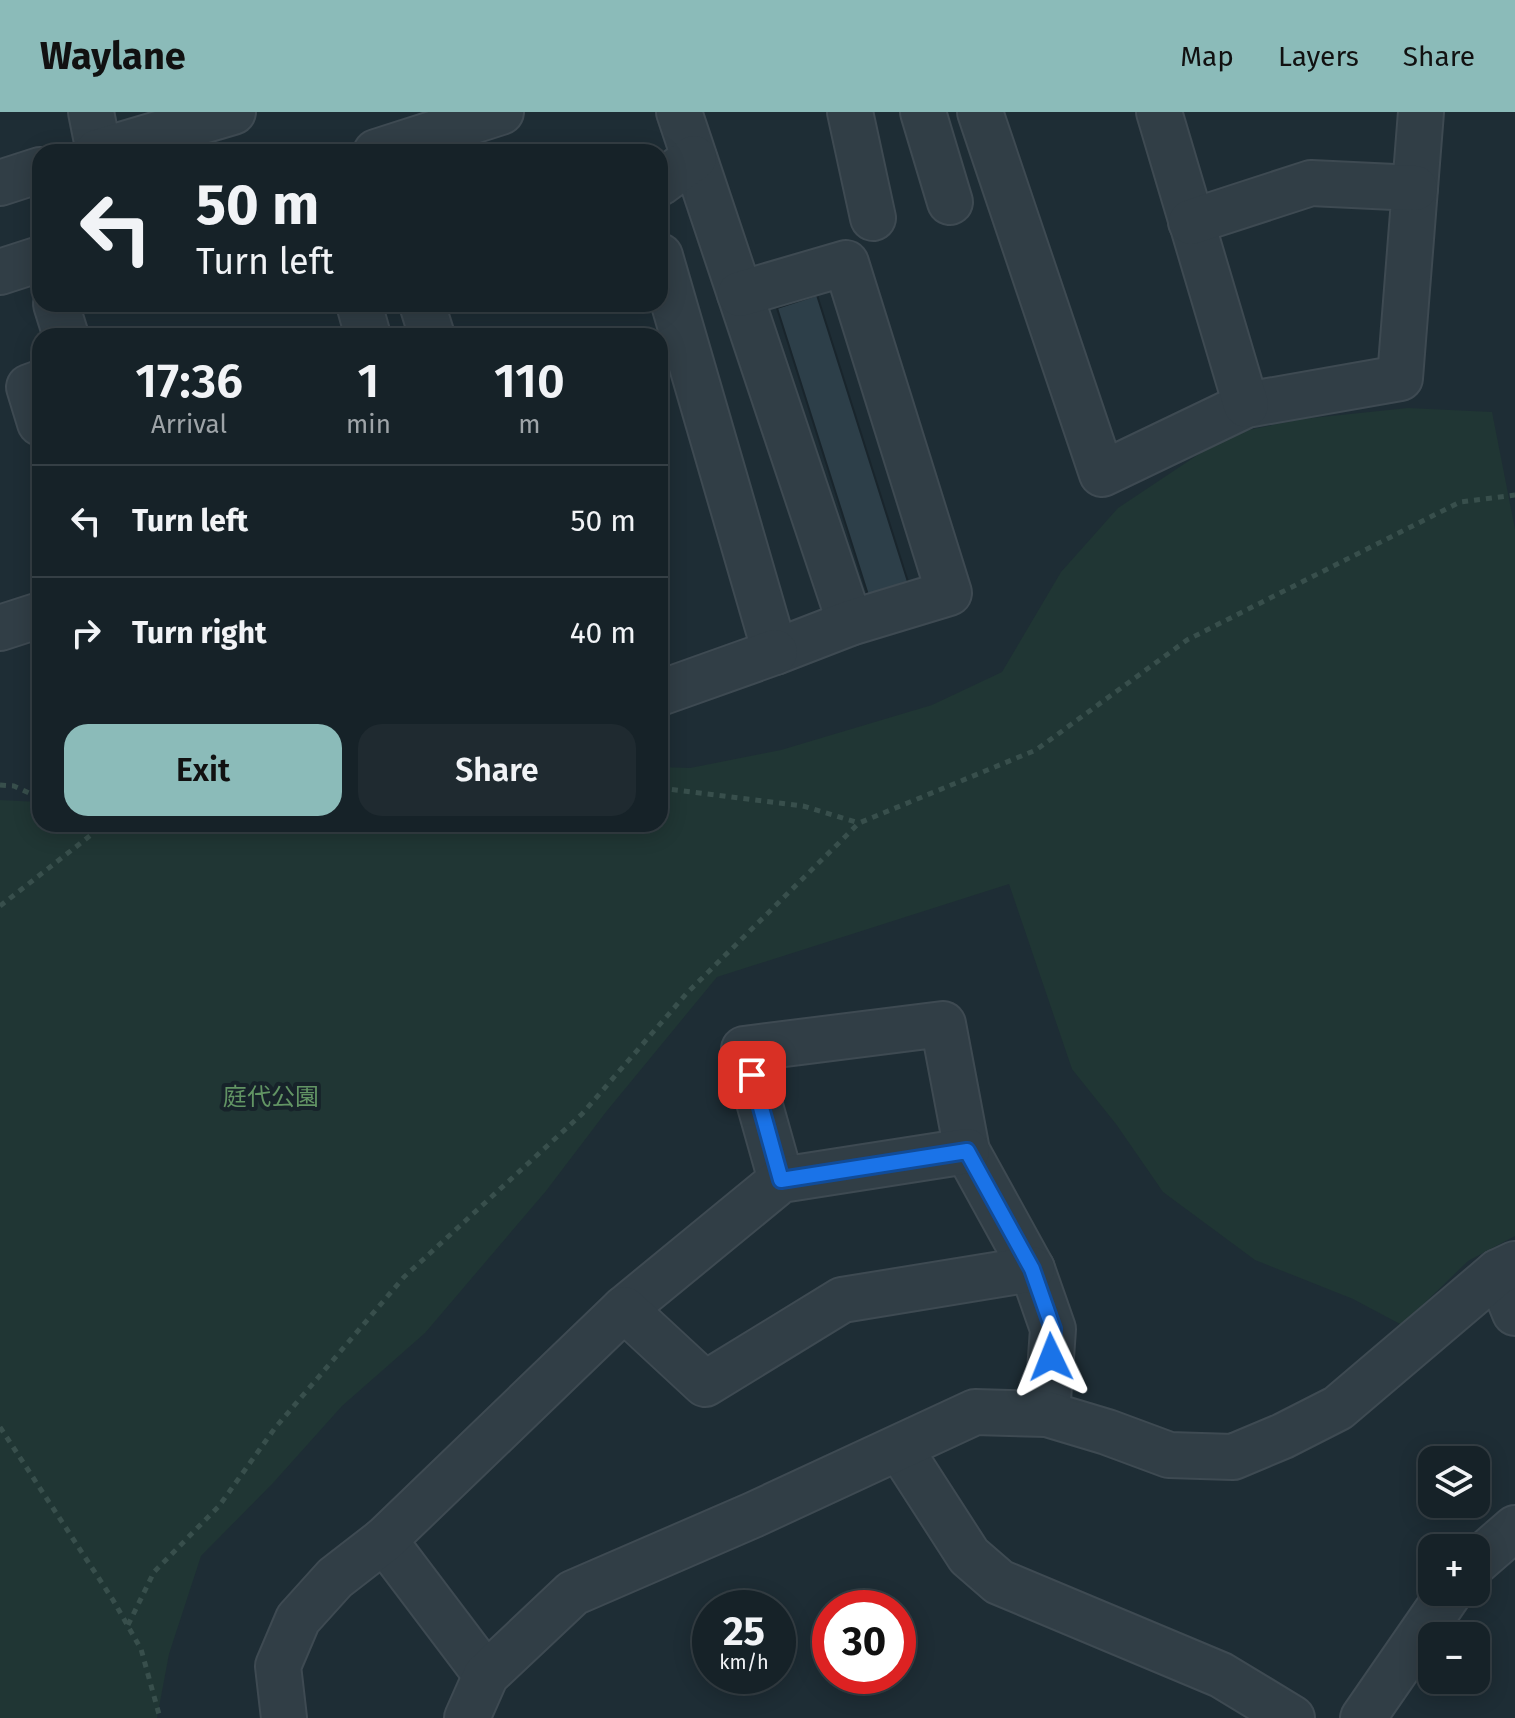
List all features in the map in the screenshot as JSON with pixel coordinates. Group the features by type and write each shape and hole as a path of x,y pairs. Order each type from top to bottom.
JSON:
{"street":[{"path":"91,112 97,144"},
{"path":"125,144 233,112"},
{"path":"401,144 501,112"},
{"path":"679,112 677,170 740,294 850,623"},
{"path":"850,112 873,218"},
{"path":"923,112 950,202"},
{"path":"980,112 1102,474 1246,405 1400,378 1421,112"},
{"path":"1159,112 1246,405"},
{"path":"0,183 32,173"},
{"path":"1191,222 1311,183 1415,188"},
{"path":"0,272 32,262"},
{"path":"668,690 850,623 949,593 846,263 740,294"},
{"path":"668,284 775,652"},
{"path":"0,628 32,618"},
{"path":"781,1180 744,1049 943,1024 967,1151 1032,1269 1053,1329 1047,1414"},
{"path":"284,1718 278,1666 298,1619 335,1578 384,1540 624,1309 781,1180 967,1151"},
{"path":"467,1718 486,1675 573,1593 900,1449 975,1412 1047,1414 1169,1455 1233,1457 1338,1408 1506,1268 1515,1313"},
{"path":"624,1309 705,1384 842,1300 1032,1269"},
{"path":"900,1449 969,1556 999,1582 1221,1675 1292,1718"},
{"path":"1490,1550 1515,1528"},
{"path":"384,1540 486,1675"},
{"path":"1363,1718 1440,1606"}],"path":[{"path":"128,1625 154,1572 219,1506 275,1428 404,1277 582,1114 687,993 859,823 1036,750 1187,640 1460,502 1515,495"},
{"path":"0,785 14,786 32,794"},
{"path":"668,789 803,806 859,823"},
{"path":"0,906 95,832"},
{"path":"0,1427 128,1625 141,1649 160,1718"}],"green space":[{"name":"庭代公園","path":"1408,408 1492,412 1515,529 1515,1236 1468,1261 1402,1325 1353,1299 1255,1260 1163,1192 1116,1124 1072,1069 1009,884 717,977 606,1112 546,1191 425,1333 342,1406 273,1483 201,1556 169,1654 157,1718 0,1718 0,800 32,802 32,832 668,832 668,767 690,768 781,750 932,705 1002,672 1061,572 1118,508 1229,434 1302,419"}],"building":[{"path":"817,295 909,585 869,598 777,308"}],"route":[{"path":"752,1075 781,1180 967,1151 1032,1269 1053,1329 1051,1357"}]}
